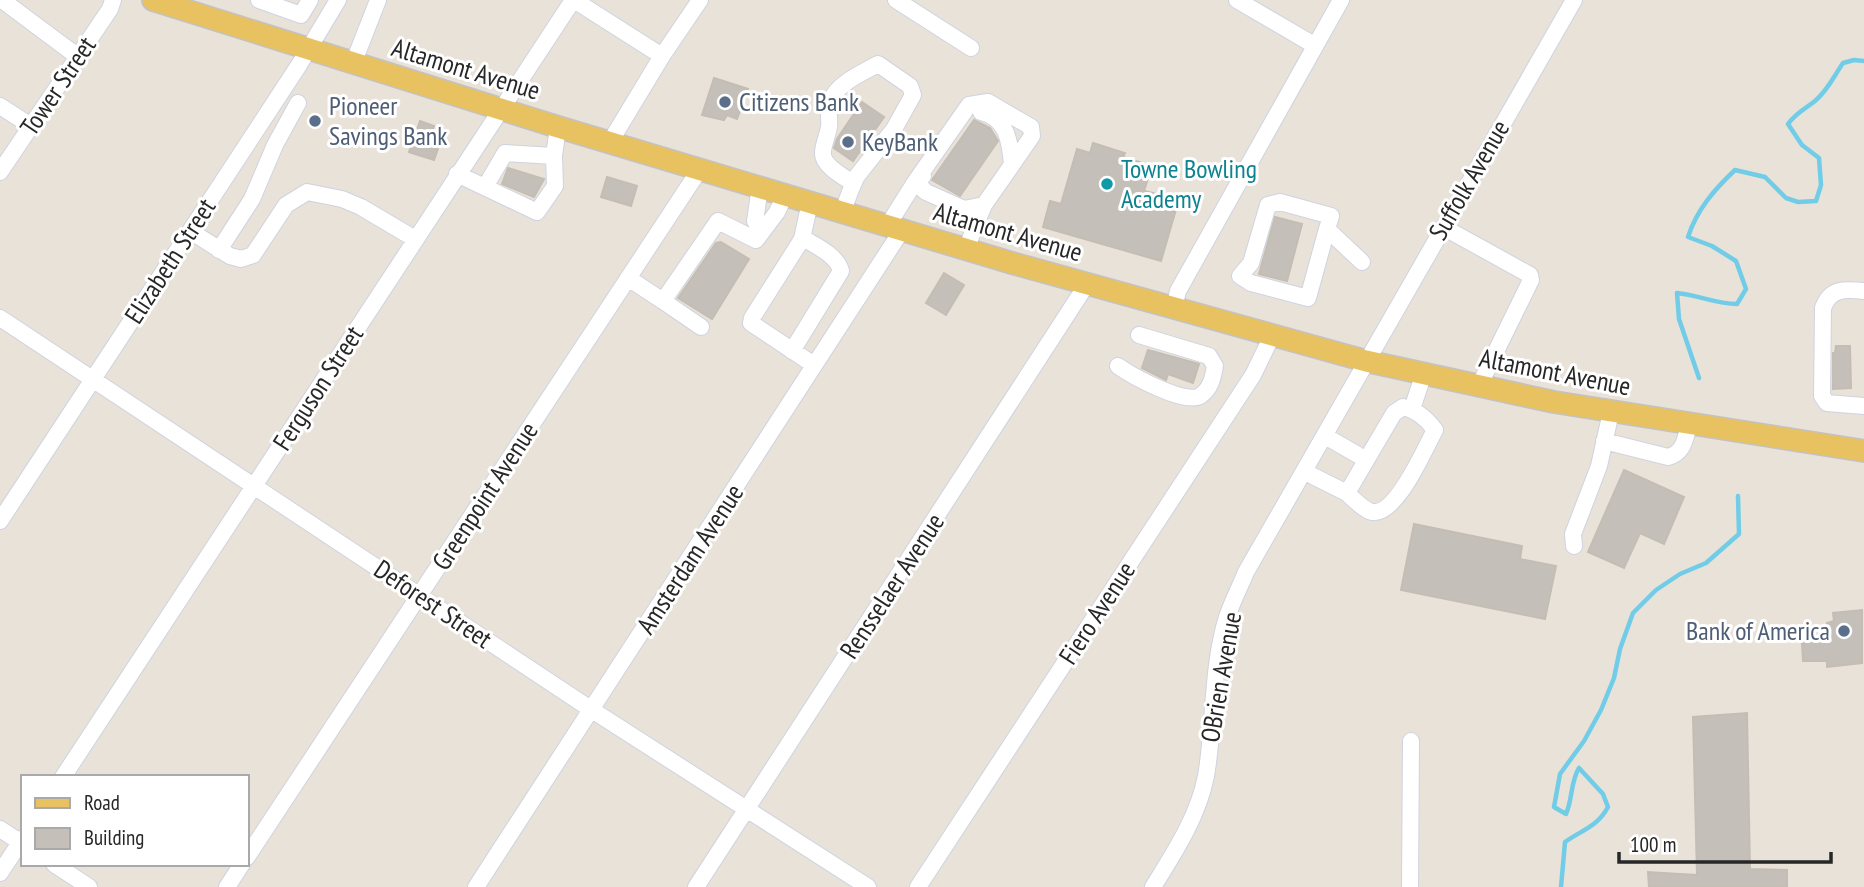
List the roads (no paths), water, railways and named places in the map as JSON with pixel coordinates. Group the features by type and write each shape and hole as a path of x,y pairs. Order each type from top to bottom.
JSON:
{"main road":[{"name":"Altamont Avenue","path":"153,0 307,50 895,228 1366,362 1611,412 1864,451"}],"street":[{"path":"2,0 78,57"},
{"name":"Tower Street","path":"0,172 110,9 113,0"},
{"path":"259,0 301,15 310,0"},
{"name":"Elizabeth Street","path":"0,521 338,0"},
{"path":"353,64 378,0"},
{"path":"574,0 662,56"},
{"name":"Ferguson Street","path":"64,775 457,174 574,0"},
{"path":"610,142 699,0"},
{"path":"896,0 971,48"},
{"path":"1237,0 1314,45"},
{"path":"1174,308 1178,291 1341,0"},
{"name":"Suffolk Avenue","path":"1366,362 1573,0"},
{"path":"828,132 843,104 872,68"},
{"path":"853,183 825,160 822,153 828,132 831,100 839,89 872,68"},
{"path":"844,212 853,183 894,129 913,95 910,86 872,68"},
{"path":"224,253 298,103"},
{"path":"915,182 970,105 988,103 1031,127 1032,136 984,205 966,249"},
{"path":"0,106 31,126"},
{"path":"915,182 922,177 968,115 980,112 1003,124 1010,142 1012,165"},
{"path":"457,174 537,212 555,186 554,156 558,127"},
{"path":"254,133 275,145"},
{"path":"485,187 505,153 554,156"},
{"name":"Greenpoint Avenue","path":"248,856 700,169"},
{"path":"915,182 926,192 964,209 984,205"},
{"name":"Amsterdam Avenue","path":"476,887 814,365 895,228 915,182"},
{"path":"760,187 755,221 761,232"},
{"path":"190,231 224,253 241,259 253,255 286,205 307,192 355,204 415,239"},
{"path":"663,301 718,221 756,240 777,212 785,195"},
{"path":"810,202 803,238 751,323 814,365"},
{"path":"1280,202 1331,216 1327,229 1307,298 1251,283 1240,276 1251,263 1268,205 1280,202"},
{"path":"1443,226 1530,275 1531,280 1479,386"},
{"path":"1327,229 1362,262"},
{"path":"792,351 841,271 841,267 832,257 803,238"},
{"path":"628,278 701,327"},
{"name":"Rensselaer Avenue","path":"696,887 1087,284"},
{"path":"1864,291 1836,291 1826,299 1823,308 1822,383 1822,396 1826,403 1864,405"},
{"name":"Deforest Street","path":"0,318 592,710 868,887"},
{"path":"1118,366 1151,386 1192,398 1200,396 1206,390 1212,381 1215,366 1209,356 1139,335"},
{"name":"Fiero Avenue","path":"918,887 1253,375 1272,336"},
{"name":"OBrien Avenue","path":"1153,887 1181,841 1206,778 1219,662 1227,617 1246,572 1366,362"},
{"path":"1412,409 1424,373"},
{"path":"1305,472 1347,493 1369,511 1387,509 1401,492 1435,430 1429,421 1412,409 1403,407 1394,413 1347,493"},
{"path":"1574,546 1573,534 1599,466 1611,412"},
{"path":"1604,441 1668,457 1677,455 1682,449 1689,425"},
{"path":"1325,436 1358,455"},
{"path":"1410,887 1411,741"},
{"path":"0,829 21,841"},
{"path":"0,873 21,843"},
{"path":"57,866 89,887"},
{"path":"227,887 241,866"}],"waterway":[{"path":"1699,378 1679,319 1677,293 1737,304 1746,289 1736,261 1712,246 1688,237 1696,217 1714,192 1735,170 1765,177 1786,198 1798,202 1816,201 1821,185 1819,158 1802,145 1788,124 1820,97 1843,63 1864,61"},
{"path":"1561,887 1565,842 1594,823 1608,807 1603,794 1579,768 1566,814 1554,807 1560,774 1584,741 1601,710 1614,678 1620,649 1633,613 1656,590 1680,574 1706,563 1739,534 1738,496"}],"tunnel":[{"path":"840,109 846,99"}],"place":[{"name":"Citizens Bank","path":"725,102"},
{"name":"Pioneer Savings Bank","path":"315,121"},
{"name":"KeyBank","path":"848,142"},
{"name":"Towne Bowling Academy","path":"1107,184"},
{"name":"Bank of America","path":"1844,631"}]}
